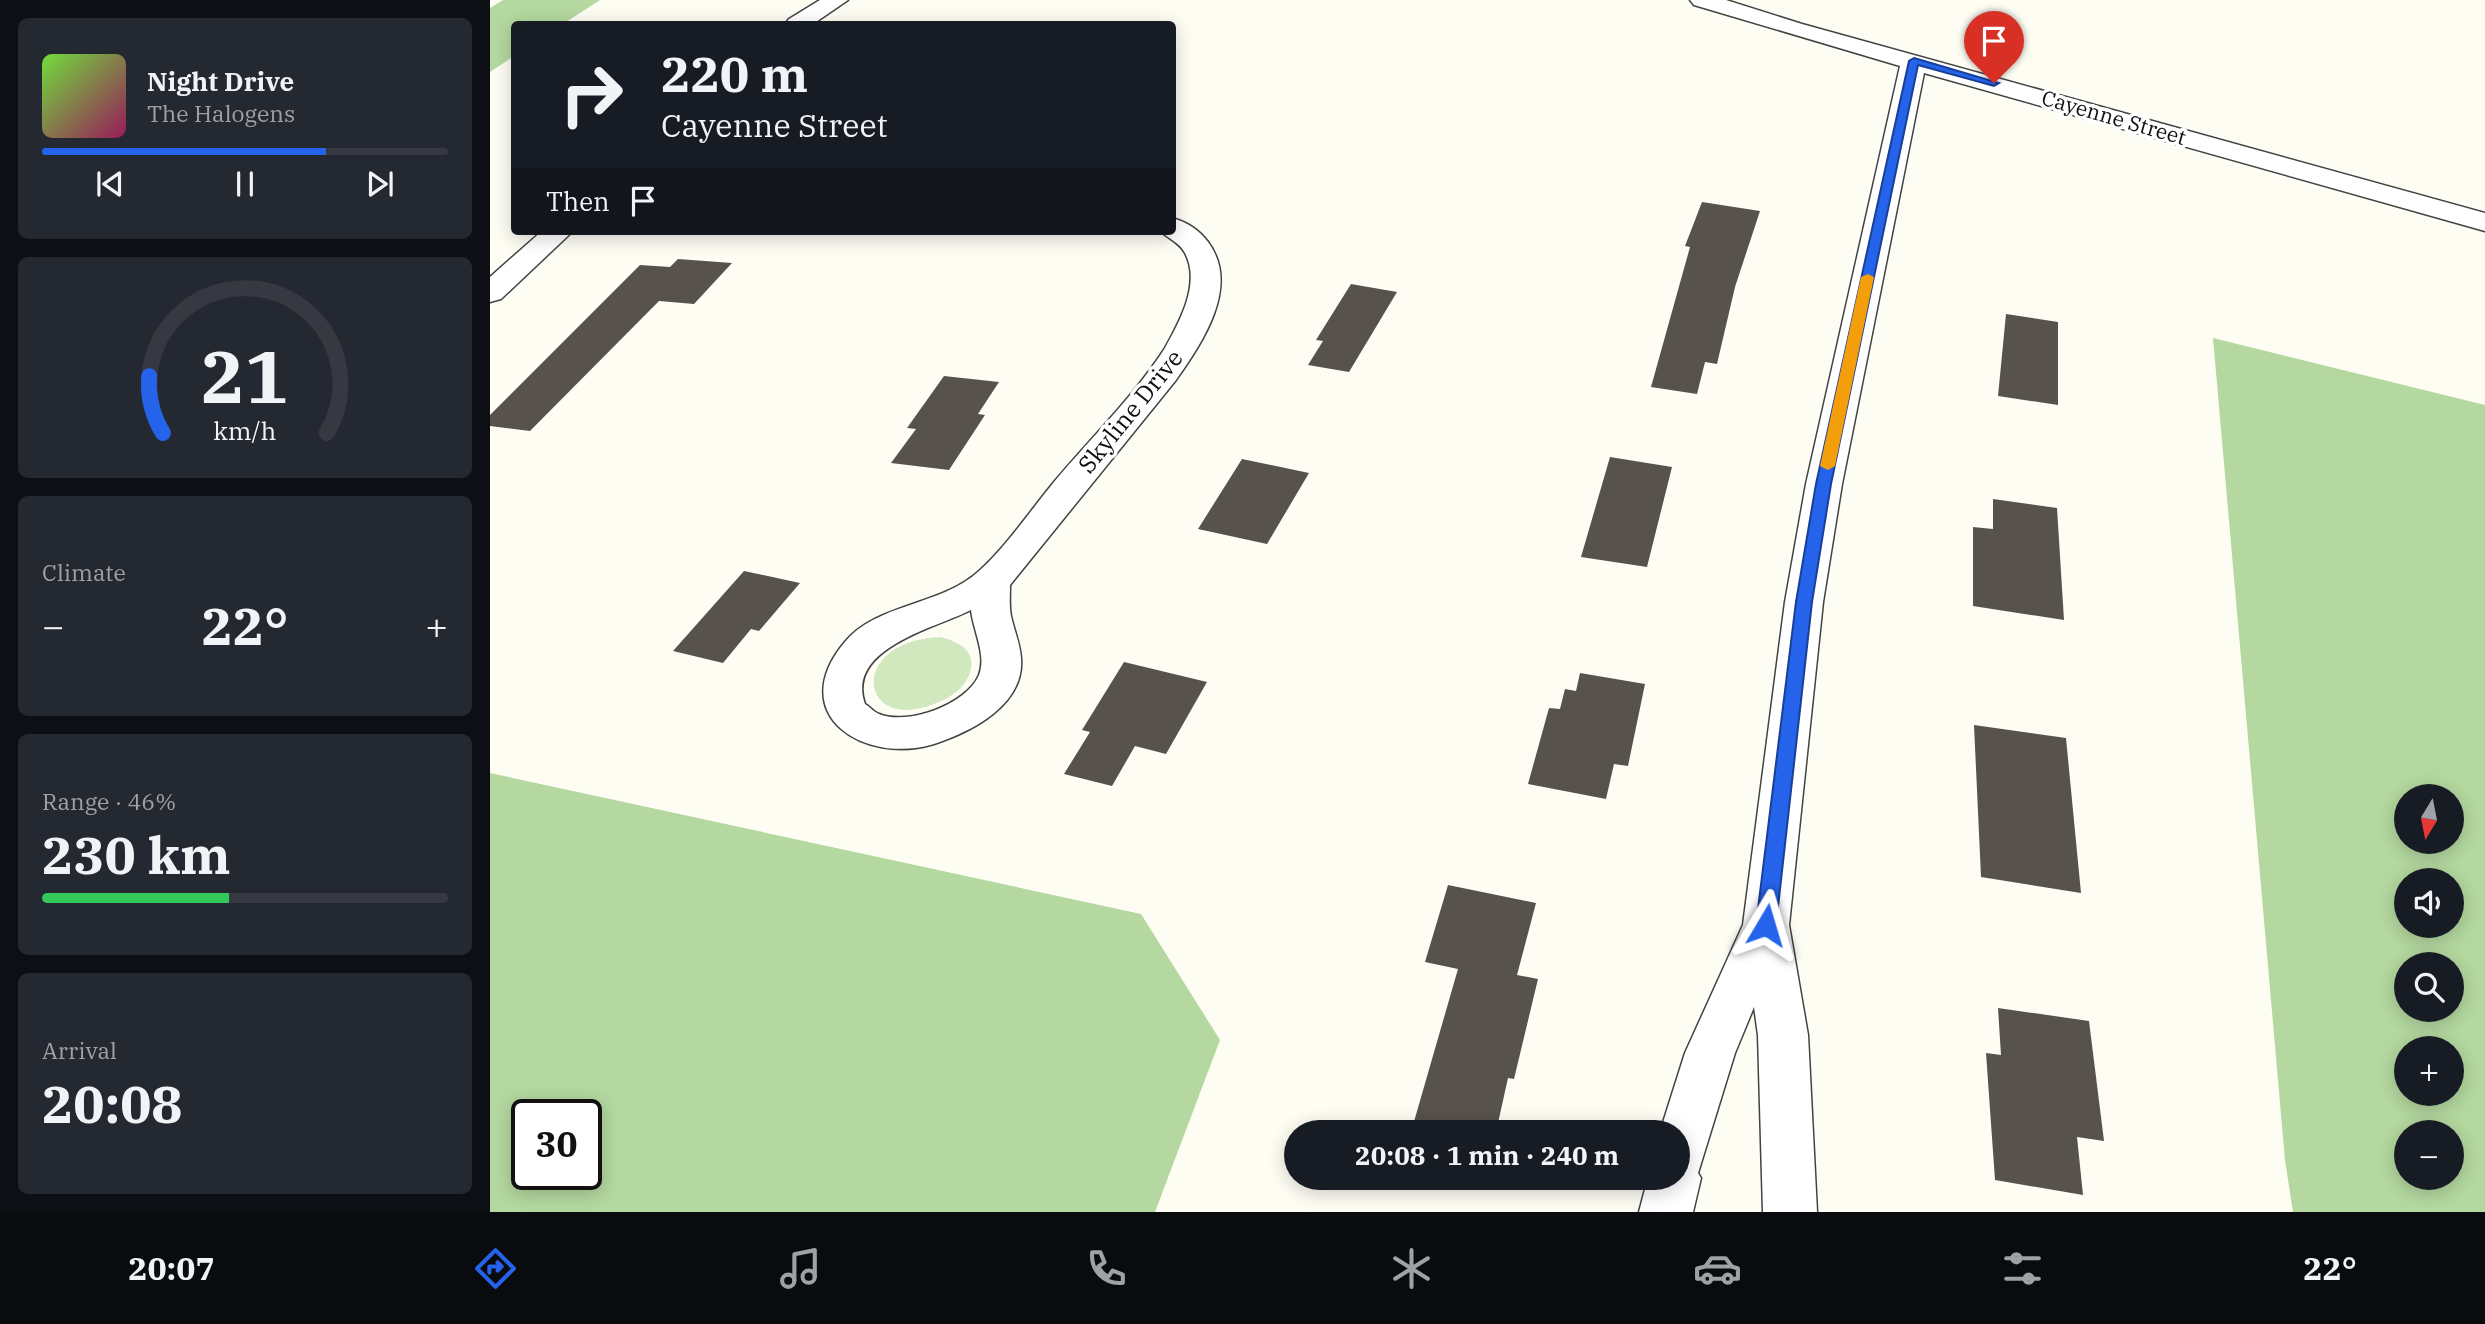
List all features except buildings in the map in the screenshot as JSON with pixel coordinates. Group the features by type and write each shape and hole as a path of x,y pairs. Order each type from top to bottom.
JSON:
{"street":[{"path":"802,21 836,0"},
{"name":"Cayenne Street","path":"1702,0 1794,29 2485,222"},
{"path":"1790,1212 1783,1035 1766,925 1804,602 1821,498 1914,61"},
{"name":"Skyline Drive","path":"991,582 1164,373 1184,343 1202,299 1204,270 1202,256 1196,246 1176,230"},
{"path":"490,293 555,235"},
{"path":"1690,1120 1710,1053 1766,925"},
{"path":"1665,1212 1671,1190"}],"green space":[{"path":"503,0 600,0 568,21 511,21 511,58 490,72 490,8"},
{"path":"2213,338 2485,405 2485,1212 2293,1212 2285,1160"},
{"path":"941,637 960,645 969,653 972,665 970,673 960,688 940,702 909,710 890,707 878,697 874,683 877,667 890,653 911,642"},
{"path":"490,773 1141,914 1220,1040 1155,1212 490,1212"}],"slow traffic":[{"path":"1828,466 1868,277"}],"route":[{"path":"1766,925 1804,602 1824,484 1914,61 1994,83"}]}
